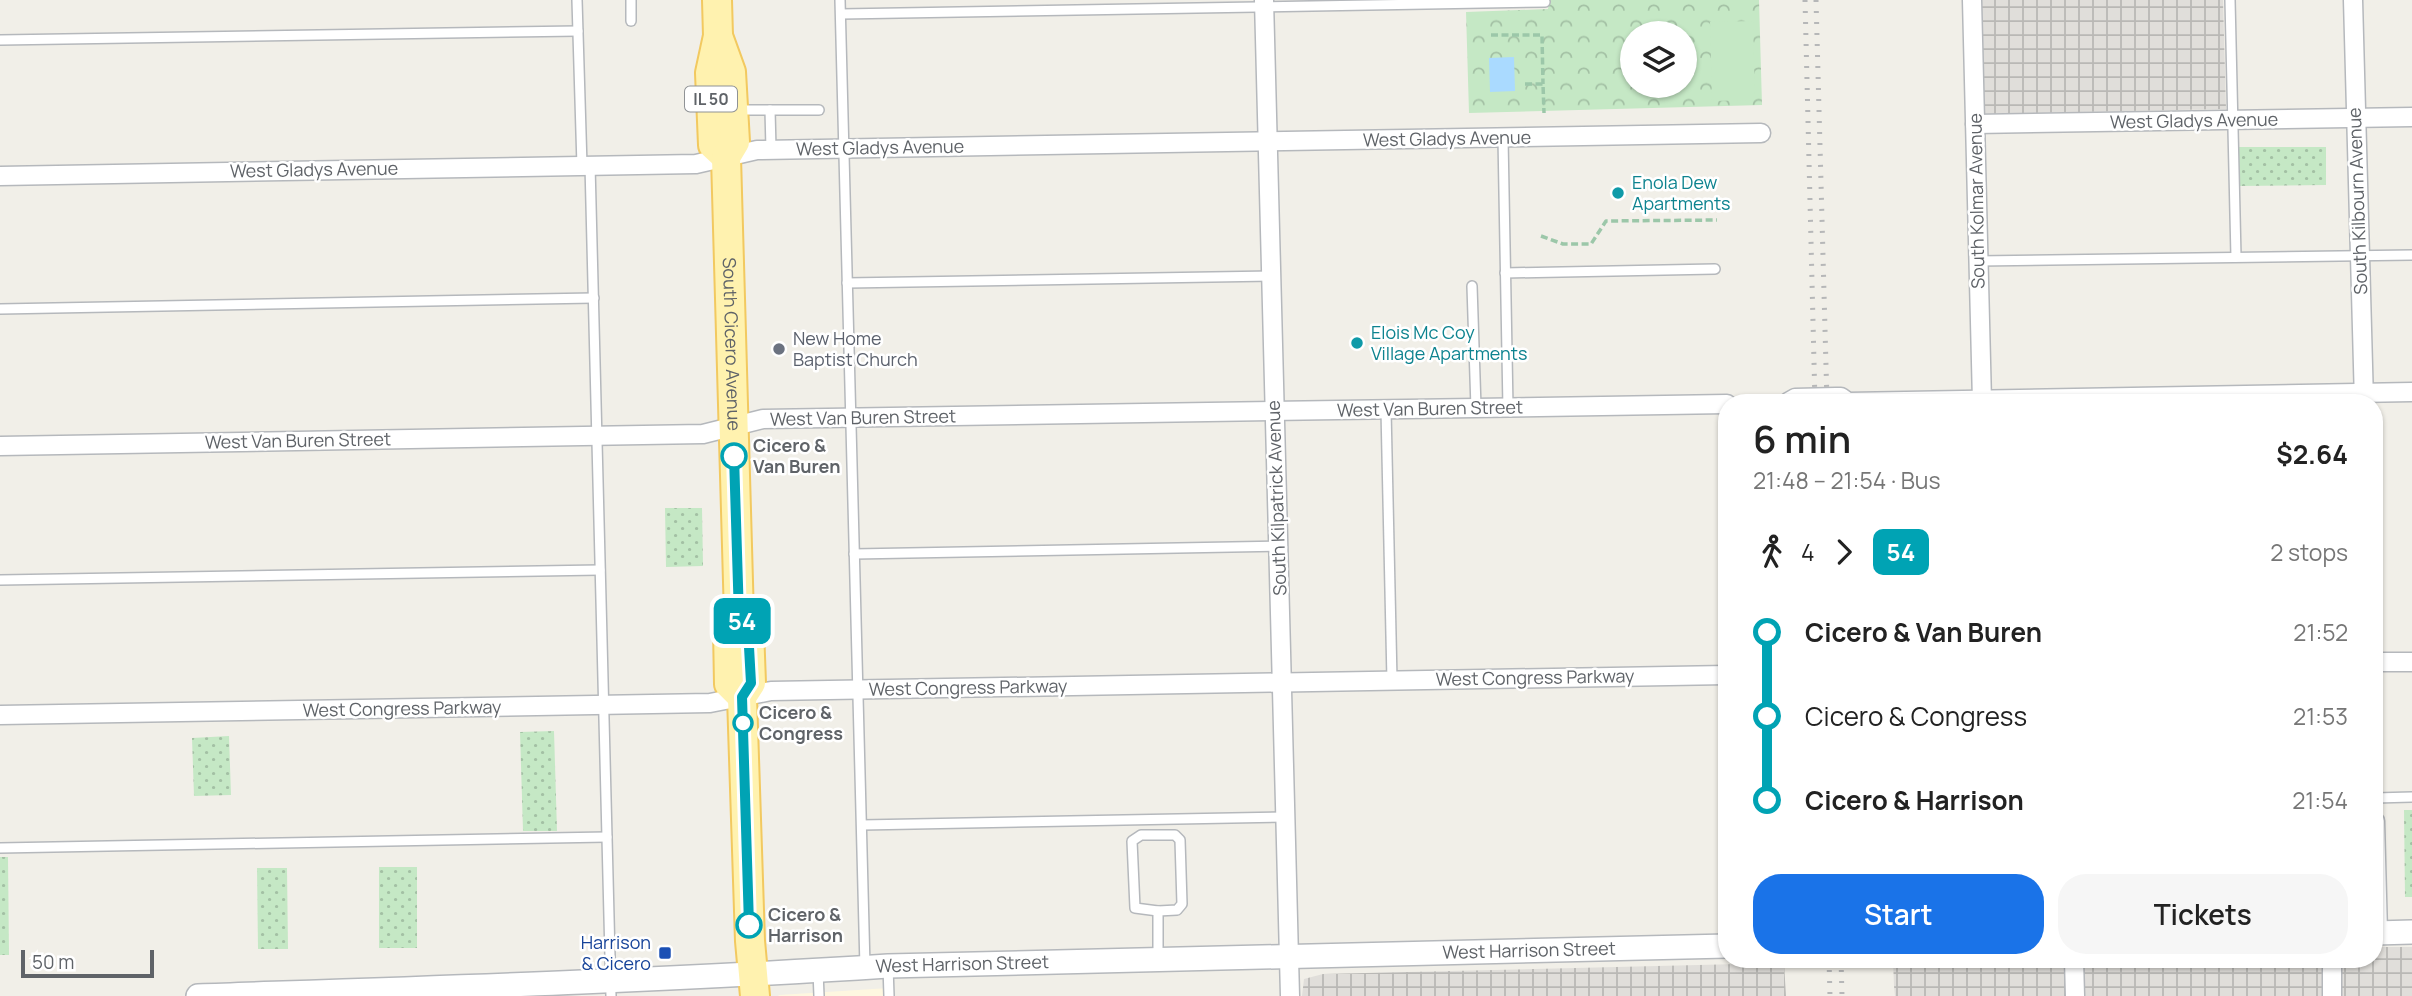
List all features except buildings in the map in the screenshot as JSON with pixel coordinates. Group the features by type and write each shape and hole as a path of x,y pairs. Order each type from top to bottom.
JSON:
{"main road":[{"name":"South Cicero Avenue","path":"717,0 718,36 710,74 713,145 726,157"},
{"name":"South Cicero Avenue","path":"718,36 731,72 735,142 726,157 739,617 748,629 751,683 742,697 752,989"}],"street":[{"name":"South Kolmar Avenue","path":"1972,0 1982,394"},
{"name":"South Kilbourn Avenue","path":"2353,0 2364,394"},
{"name":"South Kilpatrick Avenue","path":"1264,4 1290,996"},
{"name":"West Gladys Avenue","path":"1975,124 2412,117"},
{"name":"West Gladys Avenue","path":"0,176 696,163 771,149 1761,133"},
{"path":"2383,396 2412,392"},
{"name":"West Van Buren Street","path":"0,446 703,434 763,419 1718,404"},
{"path":"2383,662 2412,662"},
{"name":"West Congress Parkway","path":"0,715 710,703 771,691 1718,676"},
{"path":"2383,933 2412,932"},
{"name":"West Harrison Street","path":"198,996 752,989 818,971 865,967 1718,946"},
{"path":"2074,968 2075,996"},
{"path":"2332,968 2332,996"}],"lane":[{"path":"577,0 594,299 611,989"},
{"path":"631,0 631,21"},
{"path":"840,0 865,967"},
{"path":"2230,0 2235,257"},
{"path":"841,14 1264,4 1545,2"},
{"path":"0,40 578,31"},
{"path":"733,110 819,110"},
{"path":"770,110 771,149"},
{"path":"1503,138 1508,408"},
{"path":"1978,261 2412,255"},
{"path":"1506,273 1715,269"},
{"path":"847,283 1272,276"},
{"path":"1472,286 1476,408"},
{"path":"0,309 594,299"},
{"path":"1386,410 1392,680"},
{"path":"854,554 1279,546"},
{"path":"0,580 600,570"},
{"path":"2383,798 2412,797"},
{"path":"862,825 1286,817"},
{"path":"1141,835 1175,835 1180,840 1182,904 1177,910 1158,911 1135,908 1132,841 1141,835"},
{"path":"0,848 607,837"},
{"path":"1158,911 1158,959"},
{"path":"888,966 888,996"},
{"path":"818,971 819,996"}],"path":[{"path":"1491,35 1542,35 1544,113"},
{"path":"1525,85 1543,84"},
{"path":"1541,236 1563,244 1591,244 1606,221 1717,220"}],"shaded area":[{"path":"1980,0 2223,0 2226,109 1983,114"},
{"path":"2383,947 2412,947 2412,996 1895,996 1893,968 2383,968"},
{"path":"1718,965 1718,968 1784,968 1786,996 1302,996 1304,979 1323,974"},
{"path":"889,988 889,996 778,996 779,995"}],"green space":[{"path":"1549,0 1759,0 1762,105 1469,113 1466,12 1548,9"},
{"path":"1753,21 1755,100 1712,101 1710,22"},
{"path":"2239,147 2326,147 2326,185 2239,186"},
{"path":"665,508 702,508 703,566 666,567"},
{"path":"554,731 557,831 523,831 520,732"},
{"path":"229,736 231,795 194,796 192,738"},
{"path":"2404,810 2412,810 2412,897 2405,897"},
{"path":"0,857 8,857 9,955 0,955"},
{"path":"379,867 417,867 417,948 379,948"},
{"path":"257,868 287,868 288,949 258,949"}],"water":[{"path":"1514,57 1515,91 1490,92 1489,58"}],"railway":[{"path":"1805,0 1815,394"},
{"path":"1816,0 1827,394"},
{"path":"1829,968 1830,996"},
{"path":"1841,968 1842,996"}],"bus line":[{"name":"54","path":"734,456 739,617 748,629 751,683 742,697 749,925"}],"place":[{"name":"Enola Dew Apartments","path":"1618,193"},
{"name":"Elois Mc Coy Village Apartments","path":"1357,343"},
{"name":"New Home Baptist Church","path":"779,349"},
{"name":"Cicero & Van Buren","path":"734,456"},
{"name":"Cicero & Congress","path":"743,723"},
{"name":"Cicero & Harrison","path":"749,925"},
{"name":"Harrison & Cicero","path":"665,953"}]}
